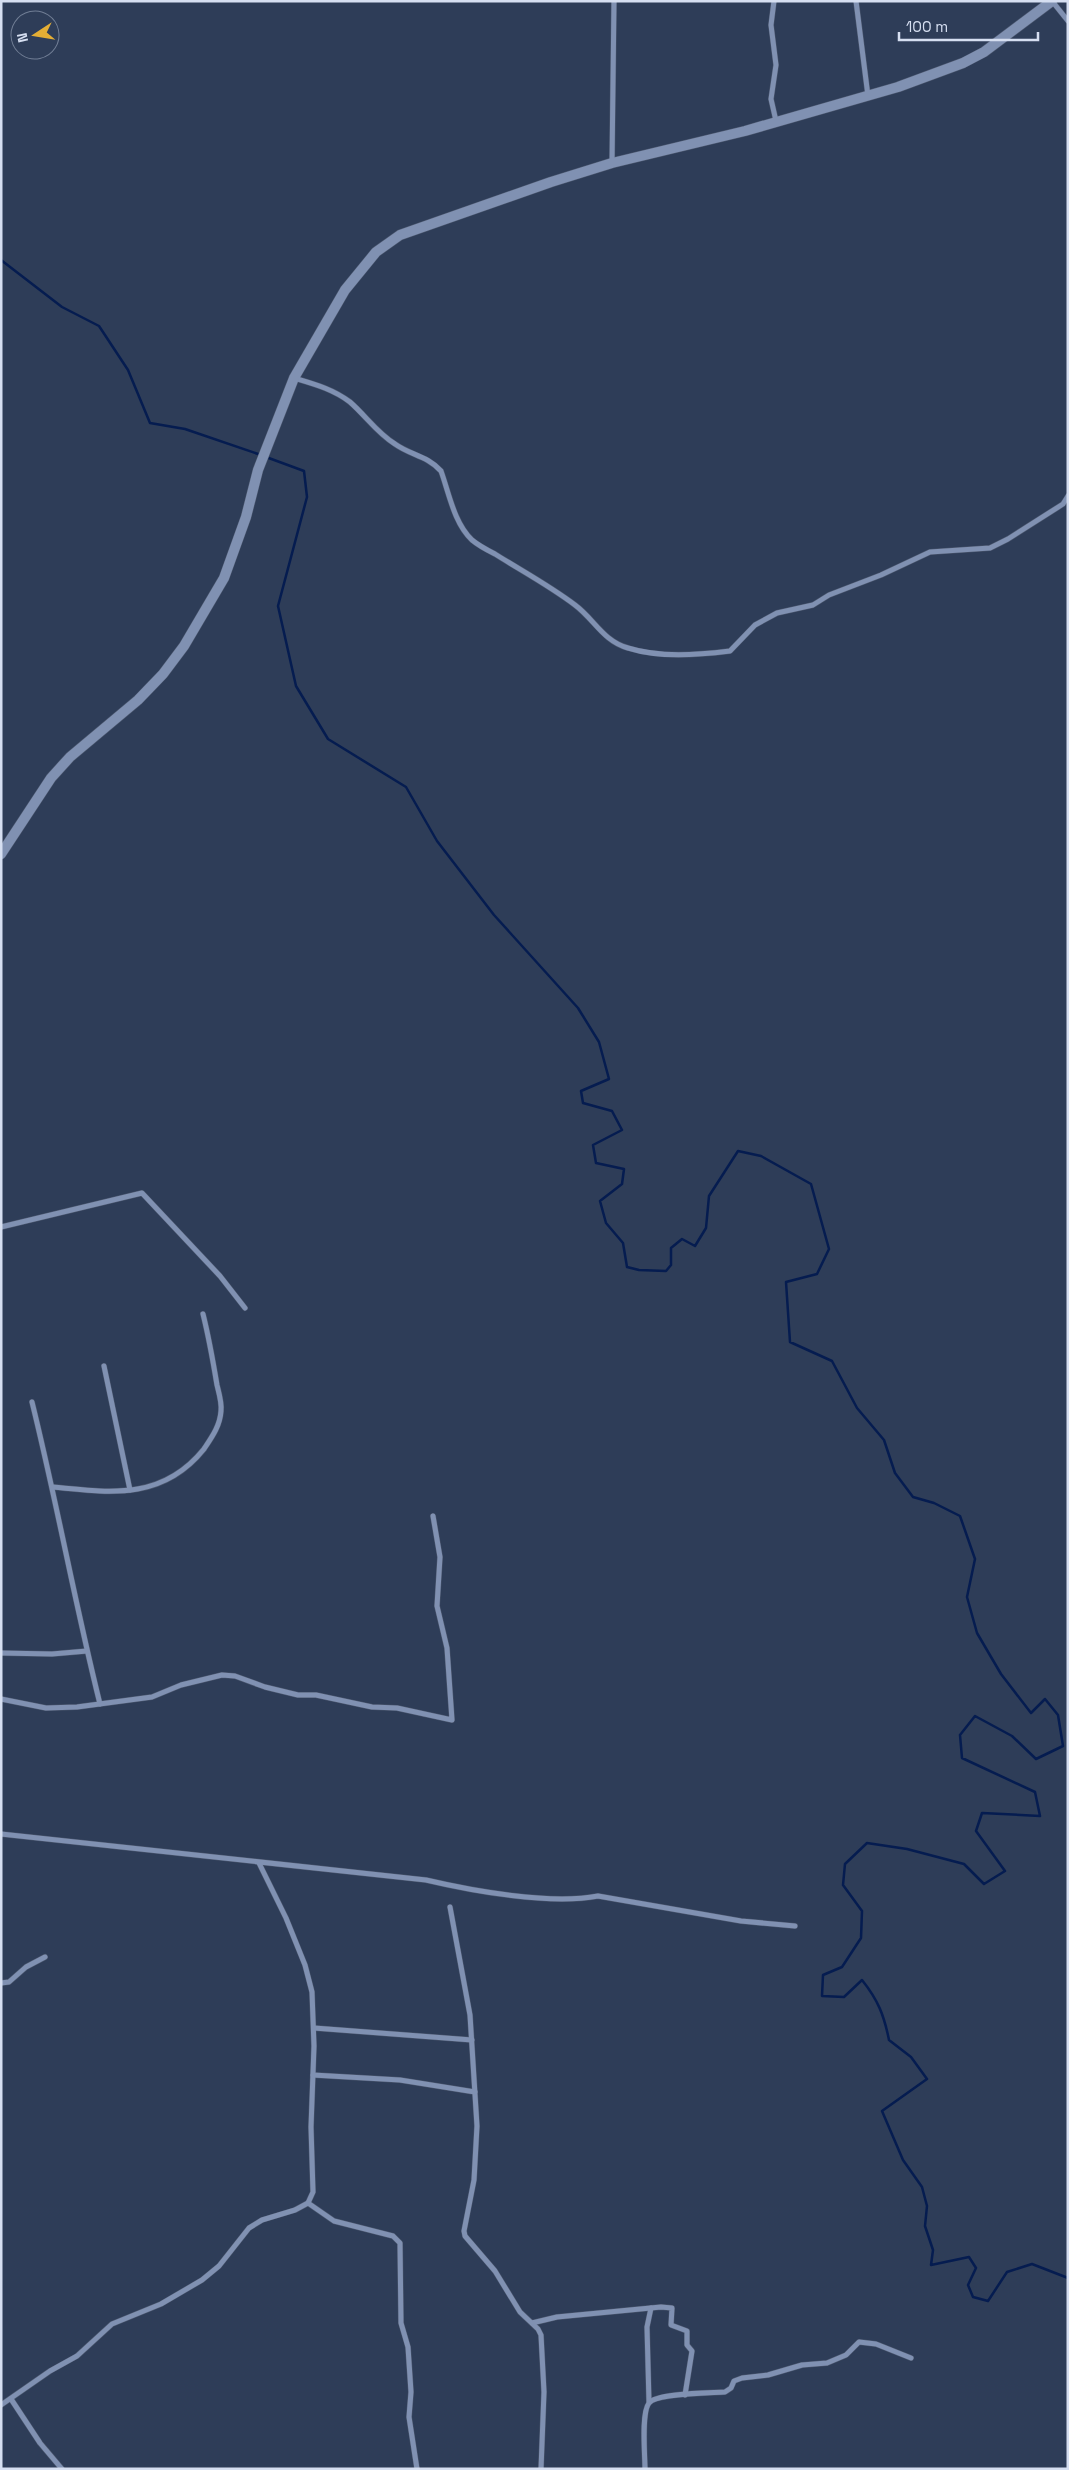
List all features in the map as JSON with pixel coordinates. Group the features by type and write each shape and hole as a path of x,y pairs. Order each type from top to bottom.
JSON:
{"street":[{"path":"612,163 614,1"},
{"path":"774,1 771,25 776,65 771,100 776,121"},
{"path":"856,1 868,96"},
{"path":"1,854 51,778 70,757 138,700 163,674 184,646 224,578 246,517 258,470 294,378 335,307 356,276 376,252 400,235 612,163 868,96 963,63 984,52 1052,1 1068,21"},
{"path":"294,378 328,388 350,403 378,432 396,446 436,465 441,471 458,522 472,540 556,591 578,607 597,630 612,641 626,648 642,652 688,654 730,652 735,649 755,625 777,613 813,605 829,595 881,575 930,552 948,549 974,550 990,548 1048,514 1063,504 1068,496"},
{"path":"1,1227 142,1192 220,1276 245,1308"},
{"path":"53,1487 98,1492 151,1487 170,1480 184,1469 214,1436 222,1410 213,1351 203,1314"},
{"path":"104,1366 130,1490"},
{"path":"32,1402 53,1487 100,1704"},
{"path":"1,1699 46,1708 100,1704 152,1697 181,1685 222,1674 235,1676 265,1688 290,1693 316,1695 372,1707 397,1708 452,1720 446,1648 437,1606 440,1557 433,1516"},
{"path":"1,1654 52,1654 87,1651"},
{"path":"1,1834 426,1880 482,1892 578,1899 598,1896 741,1921 795,1926"},
{"path":"1,2406 50,2371 77,2356 112,2324 161,2304 202,2280 219,2266 249,2228 262,2220 296,2210 308,2203 314,2192 311,2127 314,2005 305,1965 259,1863"},
{"path":"450,1908 472,2040 475,2092 476,2151 474,2180 464,2231 465,2236 495,2271 520,2312 541,2335 544,2362 541,2469"},
{"path":"1,1983 9,1982 26,1967 44,1957"},
{"path":"314,2028 472,2040"},
{"path":"313,2075 400,2080 475,2092"},
{"path":"308,2203 334,2221 392,2236 400,2243 401,2316 408,2347 411,2397 409,2417 418,2469"},
{"path":"532,2323 557,2317 651,2308 672,2308 671,2325 688,2334 687,2345 692,2351 685,2395"},
{"path":"644,2469 646,2411 649,2402 647,2327 651,2308"},
{"path":"649,2402 685,2395 726,2392 732,2388 734,2381 742,2378 768,2375 802,2365 827,2363 846,2355 859,2342 876,2344 911,2358"},
{"path":"11,2399 32,2431 62,2469"}],"waterway":[{"path":"1,260 62,307 99,326 128,370 150,423 185,429 261,455"},
{"path":"266,457 304,471 307,497 278,606 296,686 328,739 406,787 437,841 494,915 578,1008 599,1042 609,1079 581,1091 583,1103 612,1111 622,1130 593,1145 596,1163 624,1169 622,1184 600,1201 606,1223 623,1243 627,1267 639,1270 666,1271 671,1265 671,1248 682,1239 695,1246 706,1228 709,1196 738,1151 761,1156 811,1184 829,1249 817,1274 786,1282 790,1342 832,1361 857,1408 884,1440 895,1473 913,1497 934,1503 960,1516 975,1559 967,1597 977,1633 1001,1674 1031,1713 1045,1699 1058,1715 1063,1746 1036,1759 1012,1736 975,1716 960,1735 962,1758 1035,1792 1040,1816 982,1813 976,1831 1005,1871 984,1884 964,1864 907,1849 867,1843 845,1864 843,1885 862,1911 861,1938 842,1967 823,1975 822,1996 844,1997 862,1980 880,2008 889,2040 911,2057 927,2079 882,2111 903,2160 922,2187 927,2206 925,2226 933,2250 931,2265 969,2257 976,2268 968,2285 973,2297 988,2301 1007,2272 1032,2264 1068,2278"}]}
